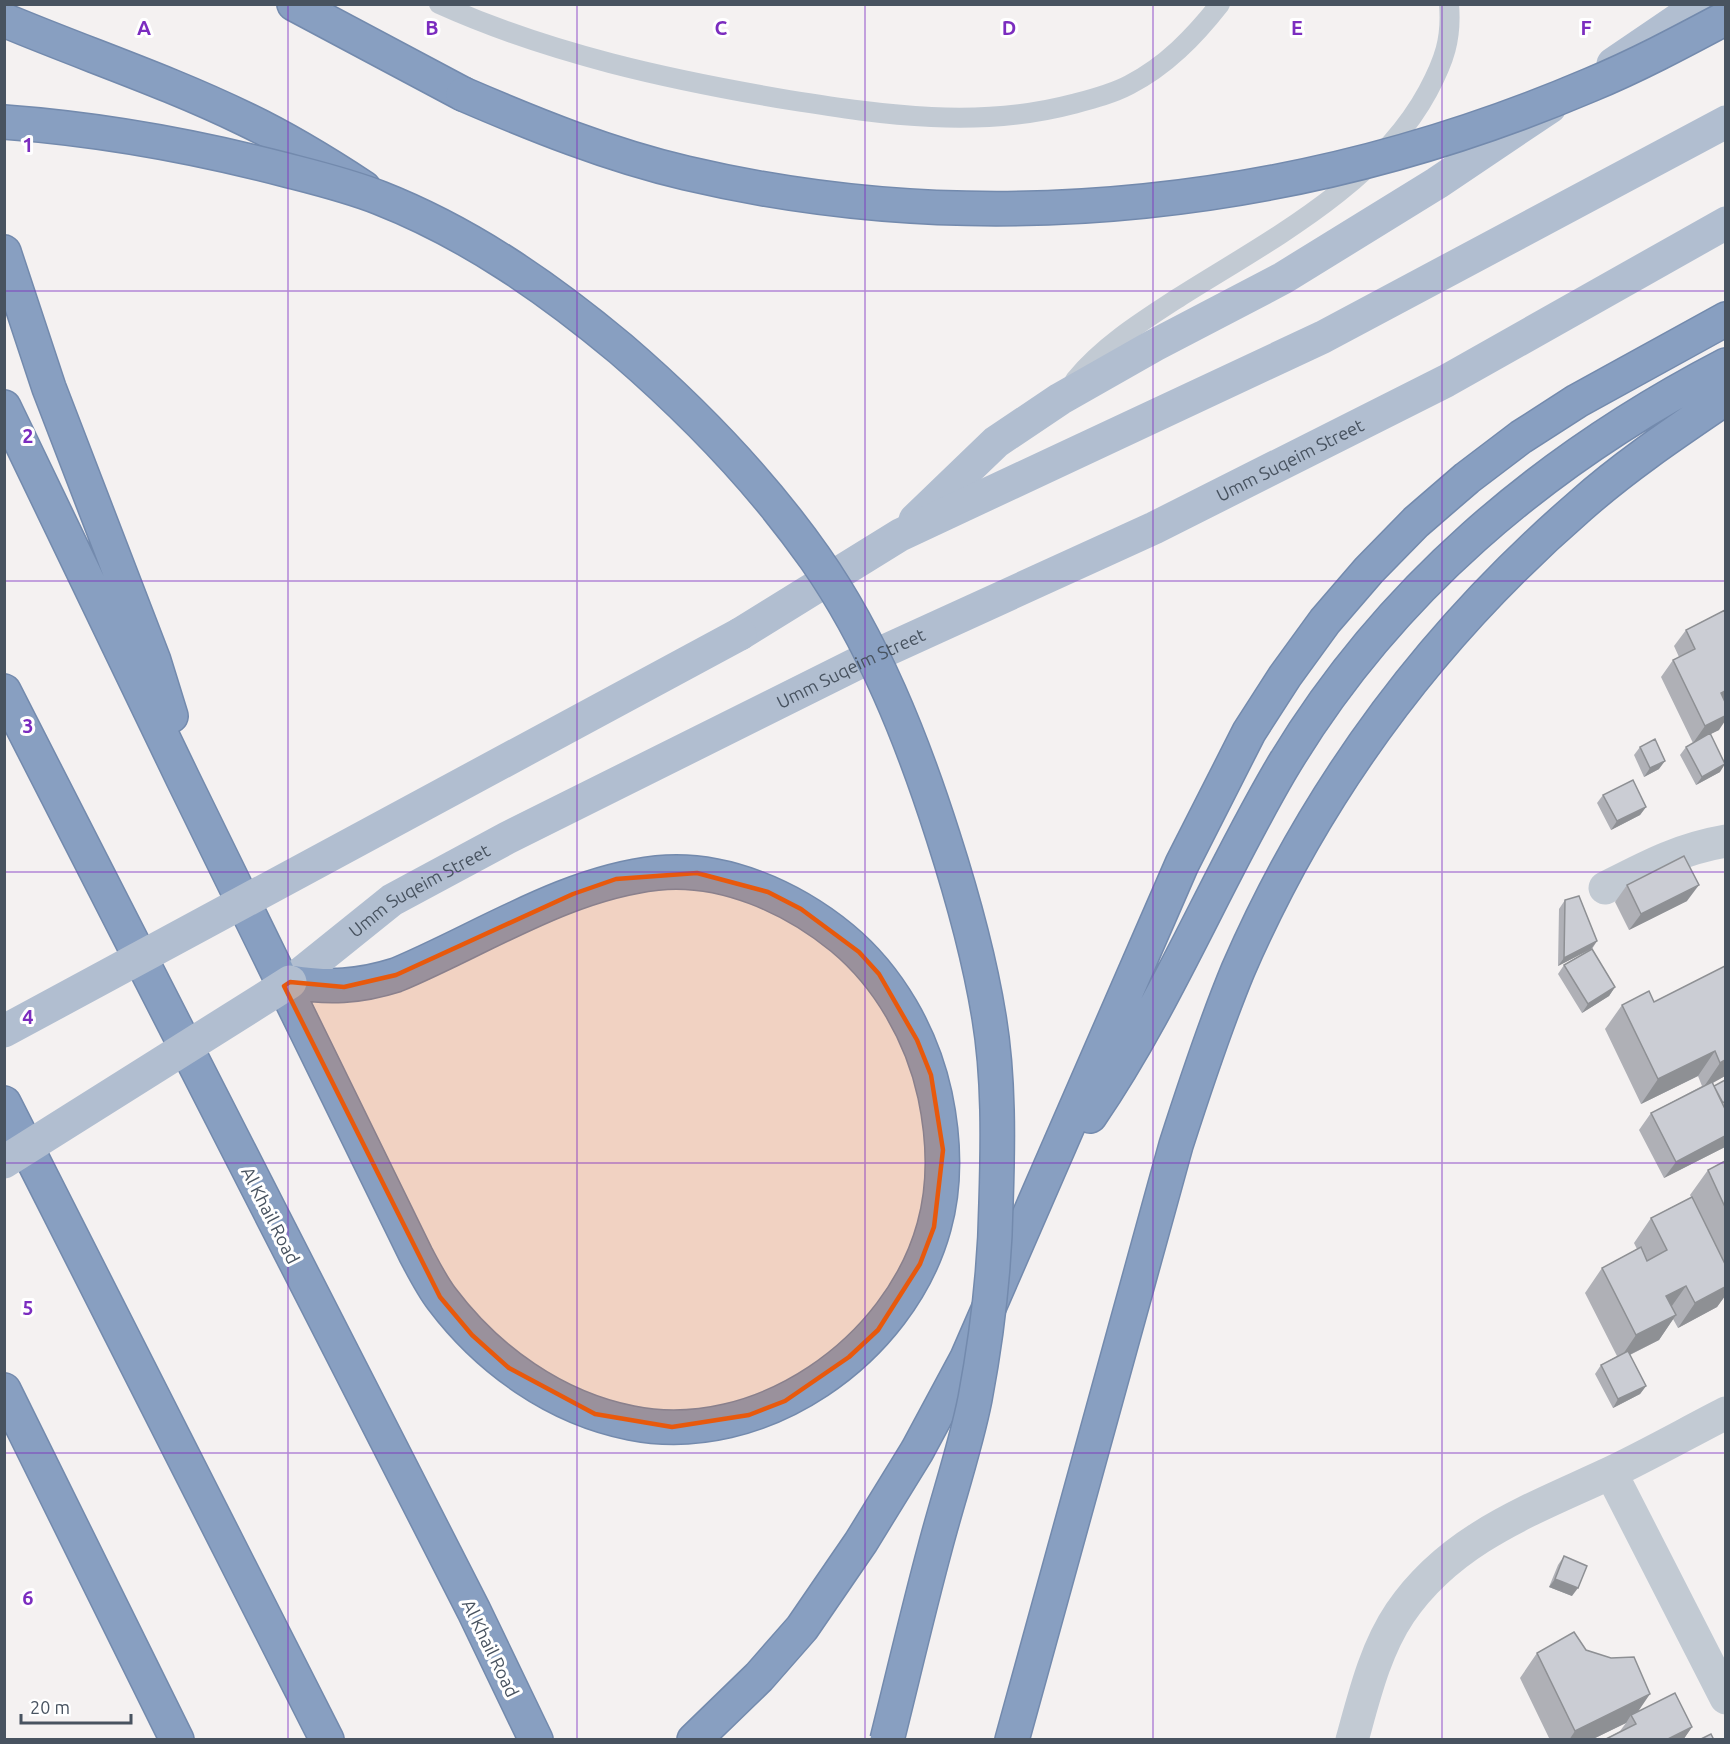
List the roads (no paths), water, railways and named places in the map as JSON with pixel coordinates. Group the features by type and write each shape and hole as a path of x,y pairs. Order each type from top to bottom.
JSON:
{"highway":[{"path":"294,4 463,94 535,125 609,151 684,173 761,189 838,201 917,208 993,210 1070,208 1147,202 1223,192 1373,161 1520,114 1581,89 1725,18"},
{"path":"4,20 201,98 246,119 291,142 378,197"},
{"path":"4,122 103,133 236,157 314,177 378,197 476,244 536,282 590,324 647,372 709,431 753,478 786,519 816,560 843,603 889,694 924,777 966,910 989,1018 995,1073 996,1207 993,1268 985,1336 974,1403 887,1740"},
{"path":"4,252 67,437 167,699 177,738 183,779"},
{"path":"694,1740 759,1677 802,1628 861,1542 917,1451 967,1358 1152,932 1215,798 1255,723 1285,676 1325,621 1369,570 1416,522 1467,478 1521,437 1577,401 1725,319"},
{"path":"1052,1165 1093,1113 1137,1041 1281,770 1329,698 1376,637 1450,558 1532,487 1576,455 1671,394 1725,365"},
{"path":"1011,1740 1176,1145 1204,1057 1239,970 1278,886 1325,802 1374,727 1415,674 1467,614 1522,558 1581,505 1643,455 1725,398"},
{"path":"4,407 416,1255 440,1297 472,1335 509,1368 559,1398 595,1414 633,1424 672,1427 711,1424 749,1415 785,1401 819,1380 849,1357 878,1330 902,1298 920,1264 934,1227 941,1189 943,1150 931,1075 917,1040 879,974 859,952 801,909 768,892 733,880 697,873 661,873 616,879 573,894 396,975 370,983 344,987 290,982"},
{"name":"Al Khail Road","path":"4,691 474,1611 536,1740"},
{"path":"4,1103 327,1740"},
{"path":"4,1390 177,1740"}],"main road":[{"path":"900,536 931,503 996,442 1060,399 1155,345 1283,278 1437,183 1701,4"},
{"path":"4,1031 740,634 900,536 1323,337 1725,122"},
{"name":"Umm Suqeim Street","path":"4,1162 290,982 392,900 476,855 856,664 1154,528 1404,402 1725,223"}],"street":[{"path":"1605,888 1667,856 1725,841"},
{"path":"1352,1740 1378,1657 1400,1614 1430,1575 1468,1544 1509,1519 1611,1473 1725,1413"},
{"path":"1611,1473 1725,1698"}],"lane":[{"path":"439,4 539,42 598,61 673,78 825,105 940,119 978,119 1017,116 1054,109 1128,86 1168,60 1199,31 1220,4"},
{"path":"1060,399 1099,355 1121,337 1310,213 1350,184 1379,159 1420,106 1436,77 1448,46 1449,4"}]}
